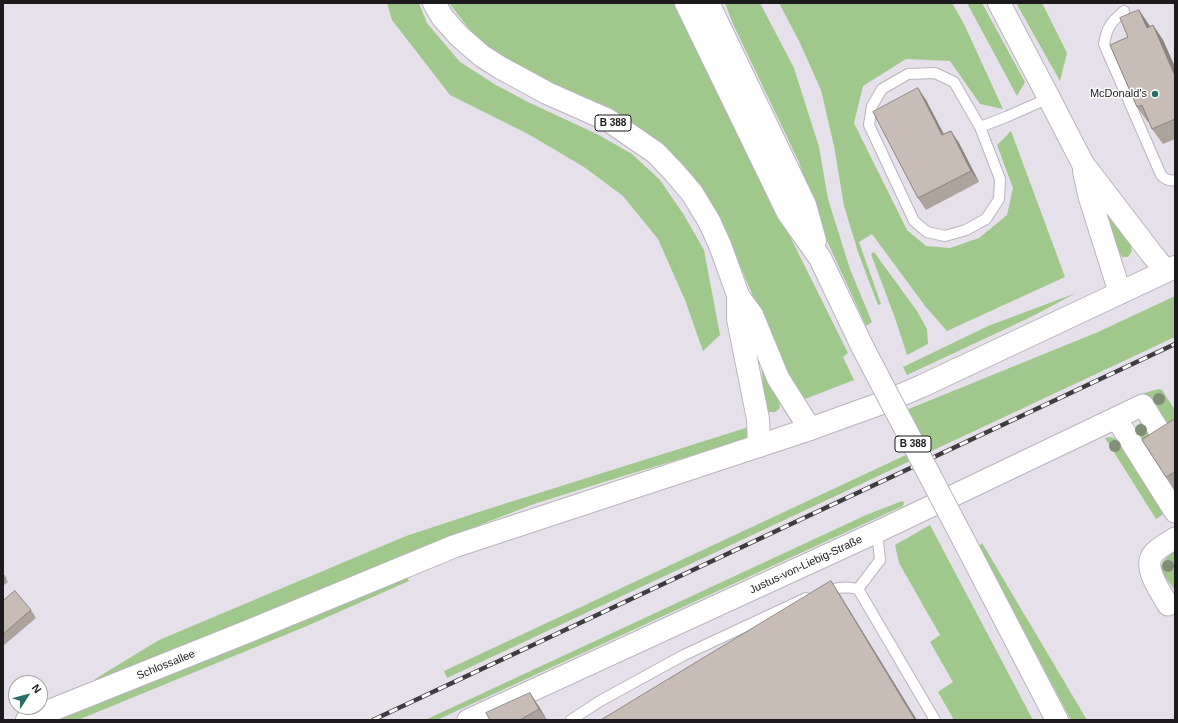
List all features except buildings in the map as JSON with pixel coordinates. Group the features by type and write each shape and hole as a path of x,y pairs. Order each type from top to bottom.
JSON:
{"main road":[{"name":"B 388","path":"434,3 443,18 459,36 482,56 547,93 608,120 656,153 692,194 708,221 729,268 738,295 752,315 778,378 810,429"},
{"name":"B 388","path":"686,3 788,213 820,258"},
{"name":"B 388","path":"708,3 804,204 820,258 863,348 1057,720"},
{"path":"998,3 1083,164 1151,253 1171,269"},
{"path":"1083,164 1090,198 1120,293"},
{"name":"Schlossallee","path":"27,720 107,689 455,546 760,446 882,402 922,386 1171,269"},
{"name":"B 388","path":"738,295 738,319 758,419 760,446"}],"street":[{"name":"Justus-von-Liebig-Straße","path":"468,720 877,532 1143,405 1168,445"},
{"path":"1116,418 1175,512"},
{"path":"1173,608 1151,574 1149,563 1153,553 1175,538"}],"lane":[{"path":"1124,11 1112,22 1106,32 1104,44 1161,175 1170,181 1175,180"},
{"path":"935,73 954,82 980,127 1000,180 999,199 986,219 966,230 945,236 927,232 914,221 869,125 872,106 882,90 908,74 935,73"},
{"path":"980,127 1049,98"},
{"path":"858,589 880,560 877,532"},
{"path":"571,720 600,701 684,655 813,594 833,588 847,587 858,589 935,720"}],"green space":[{"path":"387,3 419,3 427,23 460,62 496,85 528,102 599,135 632,154 660,180 684,215 704,250 720,335 703,351 685,300 658,239 623,196 584,167 528,134 450,95 392,20"},
{"path":"449,3 674,3 848,353 843,357 854,380 800,401 784,370 728,237 682,163 611,108 552,84 480,43"},
{"path":"725,3 760,3 794,68 819,147 828,199 850,269 872,322 866,326 816,217 799,162 733,24"},
{"path":"779,3 952,3 964,24 1003,109 980,104 950,61 906,59 863,86 854,123 907,230 926,246 950,248 979,238 1007,215 1013,188 997,145 1011,131 1065,277 947,331 925,306 872,234 859,242 881,304 878,305 859,255 844,206 834,146 821,90 799,41"},
{"path":"967,3 982,3 1025,82 1017,96"},
{"path":"1016,3 1042,3 1067,53 1060,81"},
{"path":"1107,212 1130,243 1132,251 1128,257 1122,257 1117,249"},
{"path":"874,252 917,311 927,329 928,344 907,355 871,254"},
{"path":"1076,293 1031,317 907,375 903,367 988,326"},
{"path":"1175,296 1175,337 447,678 444,671 908,454 889,417 1098,332"},
{"path":"761,364 779,399 780,408 775,412 769,412 765,403"},
{"path":"1159,389 1162,390 1175,410 1175,441 1144,393"},
{"path":"1140,423 1143,423 1175,469 1175,497 1135,429"},
{"path":"752,426 754,437 534,504 402,555 275,610 97,682 95,679 159,640 406,536"},
{"path":"1110,437 1118,439 1167,512 1156,519 1105,438"},
{"path":"902,501 904,502 903,506 437,720 425,720 866,515"},
{"path":"930,525 1033,720 954,720 938,692 953,682 930,642 940,635 899,563 895,545"},
{"path":"982,543 1087,720 1071,720 979,546"},
{"path":"1175,551 1175,590 1163,574 1161,566 1163,561"},
{"path":"406,575 409,581 307,626 78,720 50,720"}],"railway":[{"path":"373,720 1175,344"}],"place":[{"name":"McDonald's","path":"1155,94"}]}
